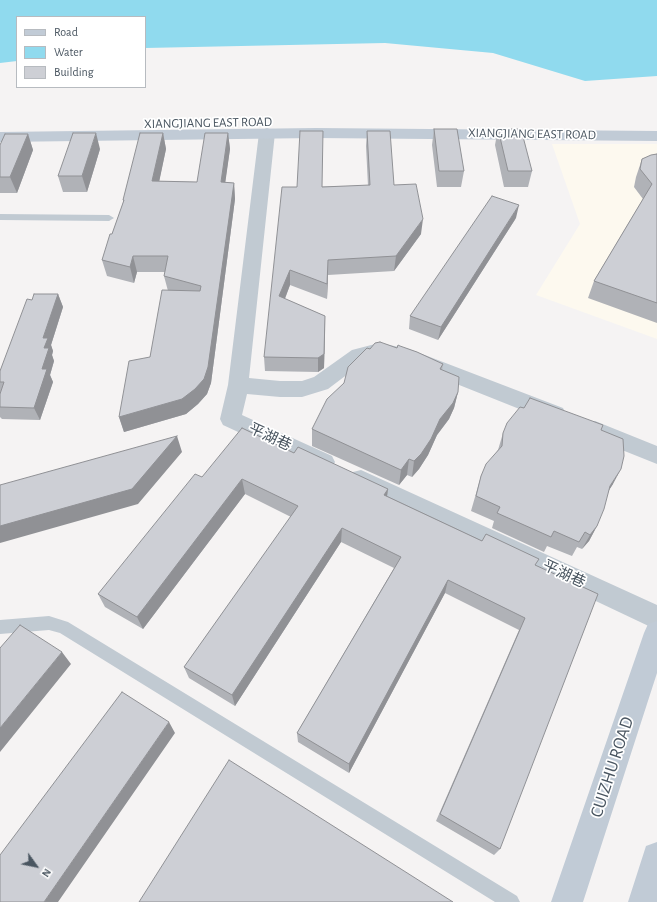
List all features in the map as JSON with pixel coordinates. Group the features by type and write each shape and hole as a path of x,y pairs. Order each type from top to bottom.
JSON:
{"main road":[{"name":"XIANGJIANG EAST ROAD","path":"0,126 310,122 657,124"},
{"name":"XIANGJIANG EAST ROAD","path":"0,137 267,133 657,136"},
{"name":"CUIZHU ROAD","path":"567,902 657,633"},
{"path":"644,902 657,857"}],"street":[{"name":"平湖巷","path":"267,133 238,385 231,419 657,618"},
{"path":"238,385 280,390 302,389 321,384 358,355 379,350 402,354 657,455"}],"lane":[{"path":"0,217 109,218"},
{"path":"0,626 49,624 63,627 511,902"}],"shaded area":[{"path":"552,144 657,144 657,339 536,295 580,224"}],"water":[{"path":"0,0 657,0 657,76 585,81 493,53 385,43 146,48 146,16 16,16 16,61 0,63"}],"building":[{"path":"434,129 457,129 464,171 439,171"},
{"path":"498,129 521,129 532,171 508,171"},
{"path":"300,131 323,131 322,187 370,185 367,131 390,131 394,185 416,184 423,219 396,256 328,260 327,284 290,270 279,296 325,316 324,354 318,358 264,357 282,187 297,187"},
{"path":"73,133 96,133 82,176 58,176"},
{"path":"140,133 163,133 152,181 197,182 205,133 228,133 221,182 234,183 208,367 204,379 195,389 182,399 119,417 129,361 150,357 162,290 200,291 201,286 164,276 168,256 133,256 130,267 102,260 110,234 112,234 124,200"},
{"path":"5,134 28,134 10,177 0,177 0,145"},
{"path":"657,154 657,303 594,281 652,184 640,169 642,159"},
{"path":"492,196 519,205 441,327 410,316"},
{"path":"34,294 58,294 43,338 48,338 44,348 49,348 42,369 47,369 34,408 0,407 0,394 4,382 0,382 0,371 27,299 32,300"},
{"path":"380,342 397,348 398,345 417,352 443,364 440,369 459,377 458,392 453,403 440,419 431,439 421,454 414,461 409,459 401,470 312,429 327,399 344,383 348,367 367,348 370,349 375,343"},
{"path":"530,398 603,425 601,430 623,439 624,456 621,469 610,486 604,509 597,526 590,535 585,532 579,542 554,531 551,537 497,513 500,507 476,496 486,464 502,446 503,433 507,423 520,407 524,408"},
{"path":"242,428 294,453 298,447 388,489 384,495 482,541 486,534 539,559 535,565 598,594 500,849 440,814 525,618 448,580 349,764 297,733 401,557 342,528 232,695 184,667 298,506 242,479 137,617 98,594 195,474 202,477"},
{"path":"177,436 132,489 0,526 0,485"},
{"path":"20,625 62,652 0,728 0,648"},
{"path":"122,692 169,722 44,902 0,902 0,855"},
{"path":"229,760 453,902 139,902"}]}
